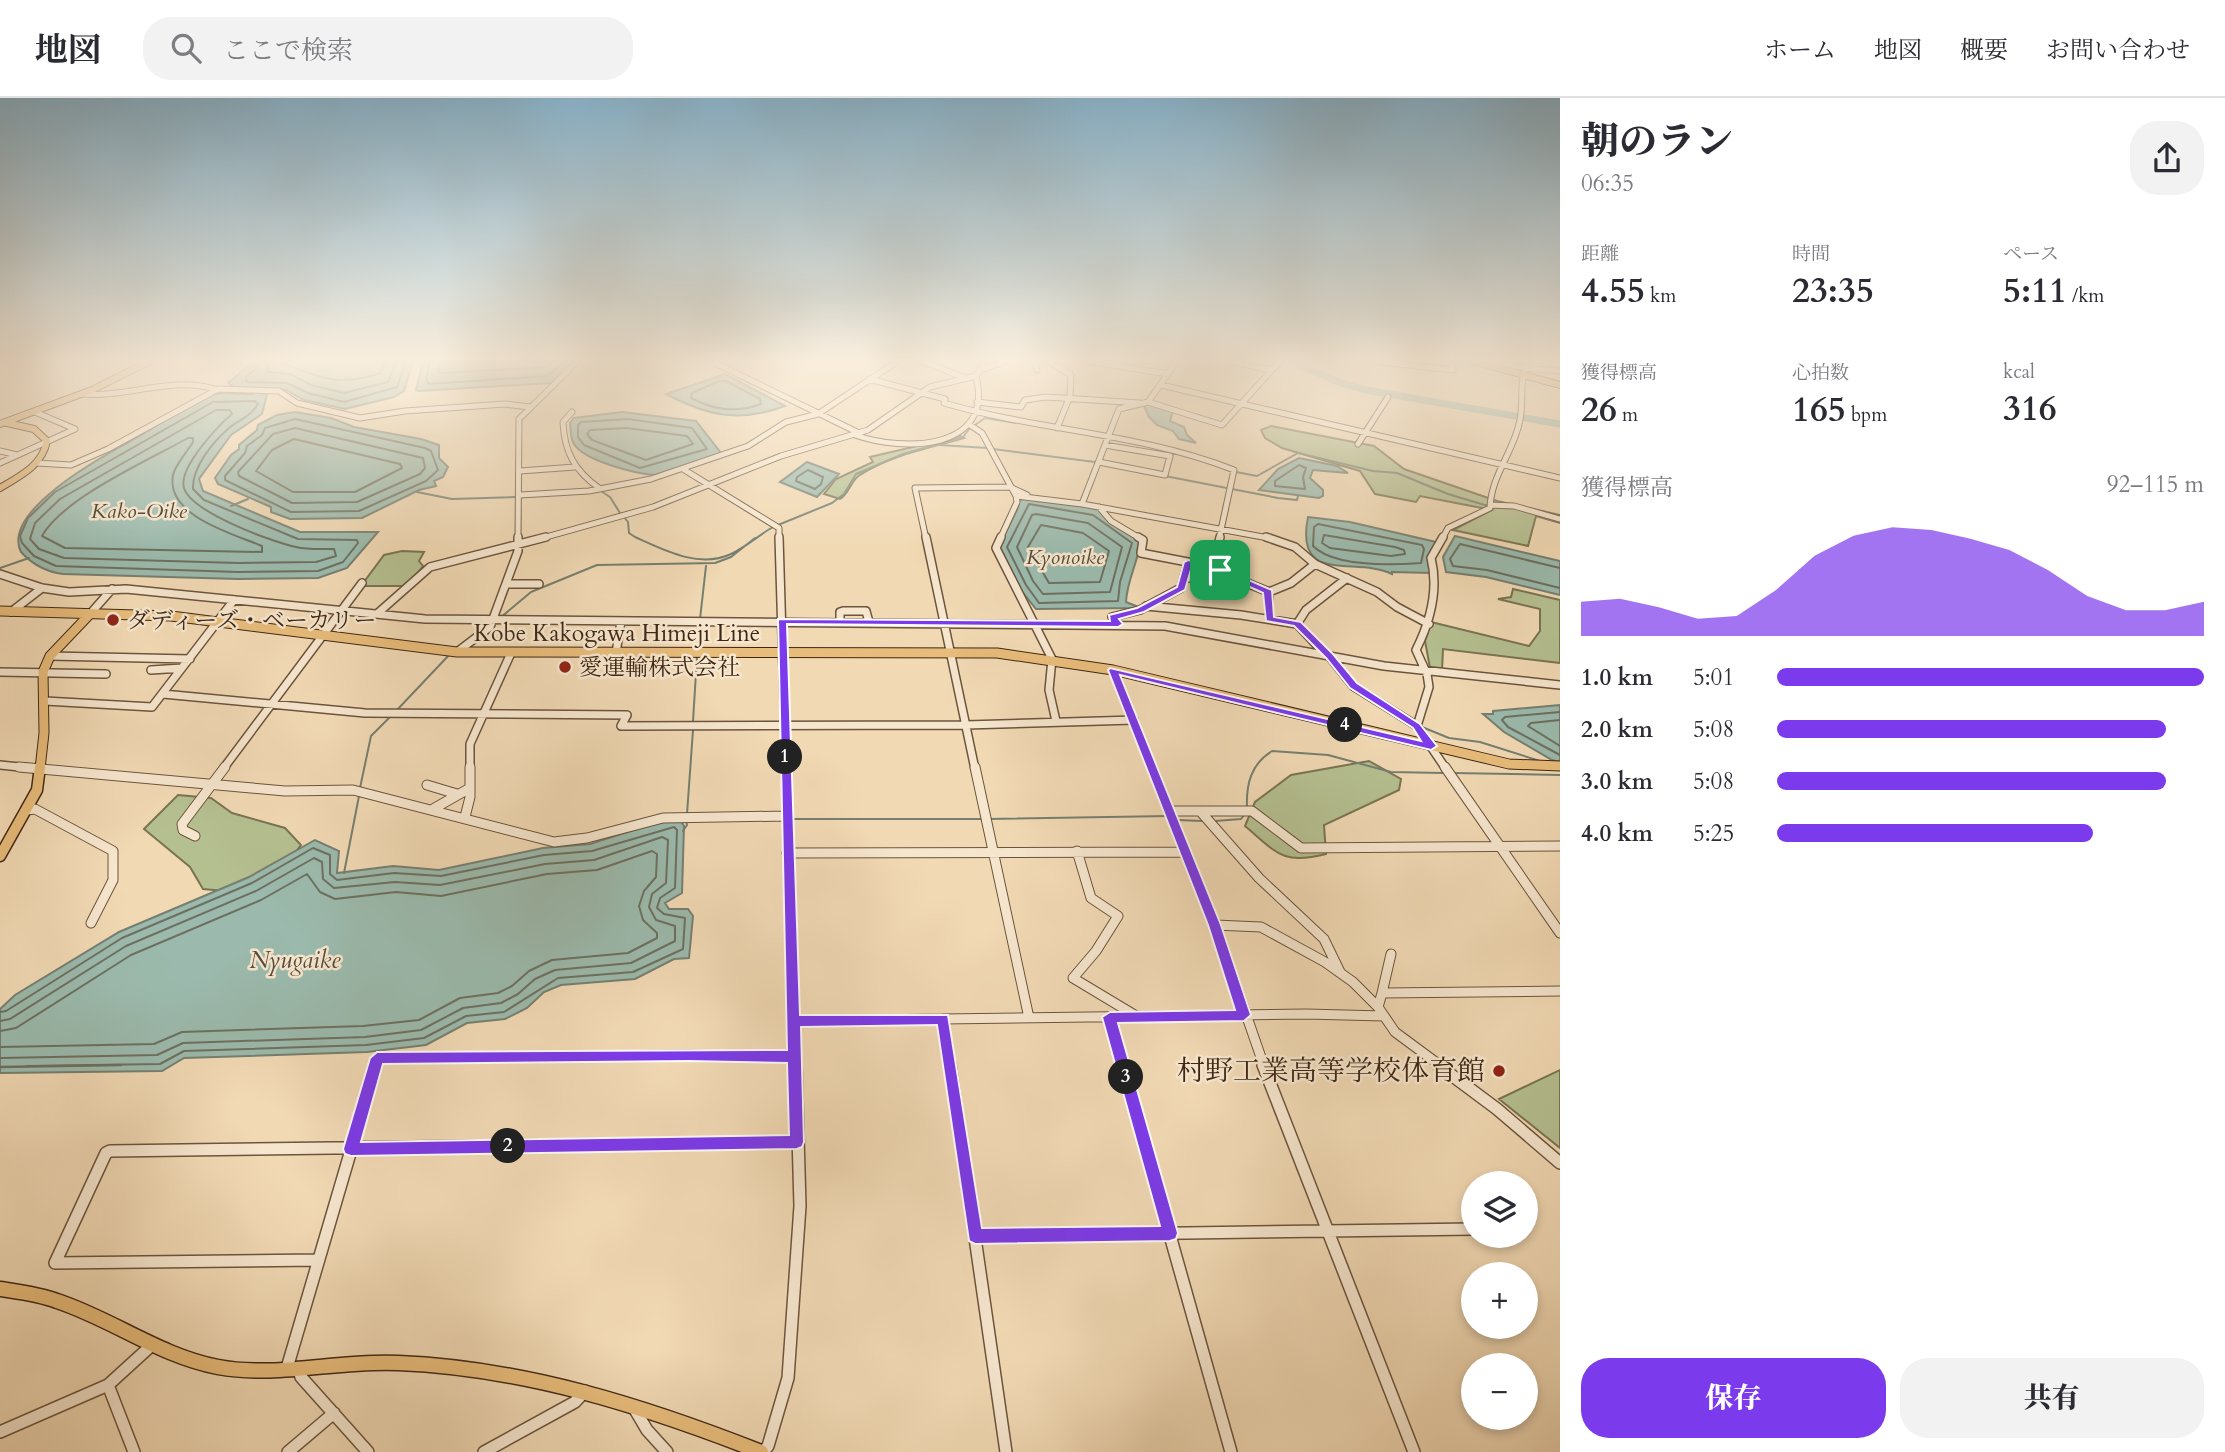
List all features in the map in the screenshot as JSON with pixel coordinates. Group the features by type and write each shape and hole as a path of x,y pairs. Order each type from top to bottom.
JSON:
{"main road":[{"path":"2,484 37,463 46,452 47,441 34,429 8,424"},
{"name":"Kobe Kakogawa Himeji Line","path":"0,611 220,620 457,652 997,653 1113,670 1508,764 1560,766"},
{"path":"0,856 37,790 45,701 43,672 50,656 90,614"},
{"path":"0,1289 43,1294 153,1343 217,1366 239,1369 396,1363 505,1376 585,1391 762,1452"}],"street":[{"path":"0,463 75,429 64,424"},
{"path":"37,463 71,465 108,449 153,424"},
{"path":"457,652 491,627 519,543 519,424"},
{"path":"564,424 562,440 565,451 575,467 599,488"},
{"path":"520,496 599,488 651,479 748,446 783,424"},
{"path":"838,424 869,439 926,442 961,434 970,425 982,433 1016,496 1017,502 996,548 1052,659 1049,666 1052,712 1056,721"},
{"path":"378,613 430,568 653,507 781,456 858,434 873,424"},
{"path":"1034,424 1108,436 1204,458 1234,470 1215,559 1203,565"},
{"path":"1057,428 1059,424"},
{"path":"1082,504 1113,424"},
{"path":"1332,424 1560,478"},
{"path":"1359,444 1370,424"},
{"path":"1417,726 1417,716 1429,695 1427,671 1416,650 1429,624 1435,574 1431,558 1448,527 1485,511 1490,505 1489,489 1517,424"},
{"path":"1099,461 1165,475 1170,456 1105,445"},
{"path":"0,451 17,455"},
{"path":"520,471 575,467"},
{"path":"683,469 779,528 800,1206 788,1378 768,1446 762,1452"},
{"path":"1027,495 1010,487 915,488 1029,1018"},
{"path":"1016,496 1027,495 1082,504 1272,538 1295,547 1315,565 1377,592 1397,607 1429,624"},
{"path":"1490,505 1514,506 1560,519"},
{"path":"1099,507 1111,521 1143,540 1141,553 1203,565 1269,592 1291,583 1315,565"},
{"path":"1118,624 1112,617 1146,606 1181,588 1188,562"},
{"path":"0,574 42,588 84,592 113,589 425,619 1118,624 1195,630 1328,656 1427,671 1560,685"},
{"path":"1184,578 1228,584 1237,578"},
{"path":"1297,624 1306,610 1347,578"},
{"path":"195,836 183,830 181,824 362,583"},
{"path":"506,584 539,584"},
{"path":"11,612 42,588"},
{"path":"90,614 113,589"},
{"path":"1269,592 1269,619"},
{"path":"45,701 152,707 234,600"},
{"path":"1146,606 1297,624 1353,685 1417,726 1560,933"},
{"path":"616,653 621,621"},
{"path":"465,817 470,788 470,744 511,653"},
{"path":"50,656 190,659"},
{"path":"151,670 182,668"},
{"path":"1113,670 1215,925 1244,1015 1414,1452"},
{"path":"0,672 106,674"},
{"path":"163,694 393,714 481,716 569,711 627,715 621,726 966,725 1134,720"},
{"path":"0,765 285,791 352,790 554,842 587,838 663,818 786,816"},
{"path":"427,785 457,794"},
{"path":"433,809 470,788"},
{"path":"27,810 35,809 113,851 115,876 112,886 98,905 96,919 91,923"},
{"path":"1171,811 1206,818 1252,811 1301,848 1560,846"},
{"path":"1206,818 1281,900 1313,927 1335,953 1340,972"},
{"path":"1077,851 1091,898 1118,916 1096,951 1073,978 1138,1017"},
{"path":"787,853 1186,852"},
{"path":"1215,925 1261,927 1325,961 1340,972 1380,1012 1395,1032 1497,1109 1560,1163"},
{"path":"1380,1012 1391,954"},
{"path":"1382,993 1560,990"},
{"path":"793,1021 1380,1012"},
{"path":"1110,1017 1231,1452"},
{"path":"943,1019 1006,1452"},
{"path":"368,1452 293,1368 318,1260 377,1058 689,1055 794,1057"},
{"path":"318,1260 55,1263 106,1153 110,1150 797,1142"},
{"path":"975,1236 1461,1229"},
{"path":"0,1432 108,1385 153,1343"},
{"path":"108,1385 134,1452"},
{"path":"484,1452 575,1402 585,1391"},
{"path":"632,1405 647,1430 667,1452"},
{"path":"289,1452 334,1413"}],"green space":[{"path":"1271,426 1374,446 1404,469 1497,501 1560,515 1560,523 1536,516 1528,546 1453,530 1492,510 1420,496 1416,502 1375,494 1360,471 1282,448 1265,438 1261,430"},
{"path":"960,436 964,438 910,453 872,468 857,477 840,499 824,494 836,479 873,462 870,457"},
{"path":"402,551 424,552 419,561 423,566 408,586 361,586 384,555"},
{"path":"1513,589 1560,600 1560,663 1443,649 1442,671 1430,668 1425,641 1431,622 1529,646 1540,631 1540,609 1498,599 1511,597"},
{"path":"1369,761 1401,779 1399,790 1324,825 1326,854 1289,857 1273,850 1245,826 1255,802 1291,775"},
{"path":"178,795 211,798 232,813 285,828 301,845 281,871 225,891 203,889 190,867 144,829"},
{"path":"1560,1070 1560,1148 1499,1099"}],"water":[{"name":"Kako-Oike","path":"158,424 247,424 231,435 199,479 203,491 300,532 378,532 347,568 318,578 238,579 63,574 40,567 21,552 19,536 26,519 41,501 82,470"},
{"path":"347,424 421,439 439,445 439,458 448,467 443,477 434,481 436,486 419,490 362,518 290,519 271,512 271,507 218,484 215,478 231,455 239,449 239,445 257,430 258,425"},
{"path":"570,424 698,424 721,453 655,475 599,461 580,450 571,437"},
{"path":"1177,424 1184,427 1187,435 1196,443 1179,439 1173,431 1157,425"},
{"path":"1299,458 1337,466 1348,473 1313,470 1310,478 1323,490 1323,496 1319,498 1259,490 1278,469"},
{"path":"807,462 839,474 817,497 780,482"},
{"name":"Kyonoike","path":"1020,498 1097,508 1141,540 1126,602 1141,608 1036,609 1020,589 999,546 1018,508"},
{"path":"1308,517 1350,522 1436,542 1428,559 1431,573 1392,574 1377,569 1331,565 1319,561 1310,552 1306,539"},
{"path":"1455,536 1560,561 1560,595 1486,577 1446,572 1443,557"},
{"path":"1560,705 1560,762 1504,732 1483,714 1493,714 1493,711"},
{"name":"Nyugaike","path":"680,820 684,826 682,893 665,903 669,909 688,909 693,916 689,958 674,959 635,979 561,985 544,992 527,1008 505,1019 467,1023 426,1045 367,1052 184,1058 162,1071 0,1073 0,1009 15,995 119,932 249,877 315,840 339,851 337,873 393,866 439,870 543,848 590,844 659,822"}],"waterway":[{"path":"778,525 832,503 844,494 856,474 903,454 963,437 970,428"},
{"path":"939,445 988,448"},
{"path":"993,449 1095,462"},
{"path":"1236,472 1257,476 1298,453 1373,471 1397,473 1448,494 1488,506"},
{"path":"1165,476 1278,498 1297,500 1298,496"},
{"path":"601,491 610,497 620,513"},
{"path":"417,492 452,499 515,497"},
{"path":"231,506 248,499"},
{"path":"624,517 628,522 629,533 635,537 694,559 719,558 745,546"},
{"path":"745,546 773,527"},
{"path":"745,546 755,538"},
{"path":"500,618 531,592 597,565 715,563 731,557 745,546"},
{"path":"0,568 29,558"},
{"path":"700,619 706,566"},
{"path":"698,649 700,623"},
{"path":"396,711 450,654"},
{"path":"693,721 697,657"},
{"path":"360,788 371,736 390,717"},
{"path":"1422,727 1449,738 1480,742 1540,761"},
{"path":"687,814 693,730"},
{"path":"1247,808 1251,775 1259,762 1272,751 1328,755 1391,772 1443,773"},
{"path":"1453,773 1560,775"},
{"path":"344,873 359,796"},
{"path":"1215,821 1241,819 1245,814"},
{"path":"989,819 1169,816"},
{"path":"793,819 983,819"},
{"path":"683,831 687,825 686,820"},
{"path":"1177,820 1203,821"}],"place":[{"name":"ダディーズ・ベーカリー","path":"113,620"},
{"name":"愛運輸株式会社","path":"565,667"},
{"name":"村野工業高等学校体育館","path":"1499,1071"}],"route":[{"path":"1188,562 1220,570 1269,592 1269,619 1297,624 1329,656 1344,677 1372,700 1417,726 1431,746 1113,670 1215,925 1244,1015 1110,1017 1170,1233 975,1236 943,1019 793,1021 797,1142 351,1149 377,1058 689,1055 794,1057 787,853 782,621 1118,624 1112,617 1140,610 1181,588 1188,562"}]}
